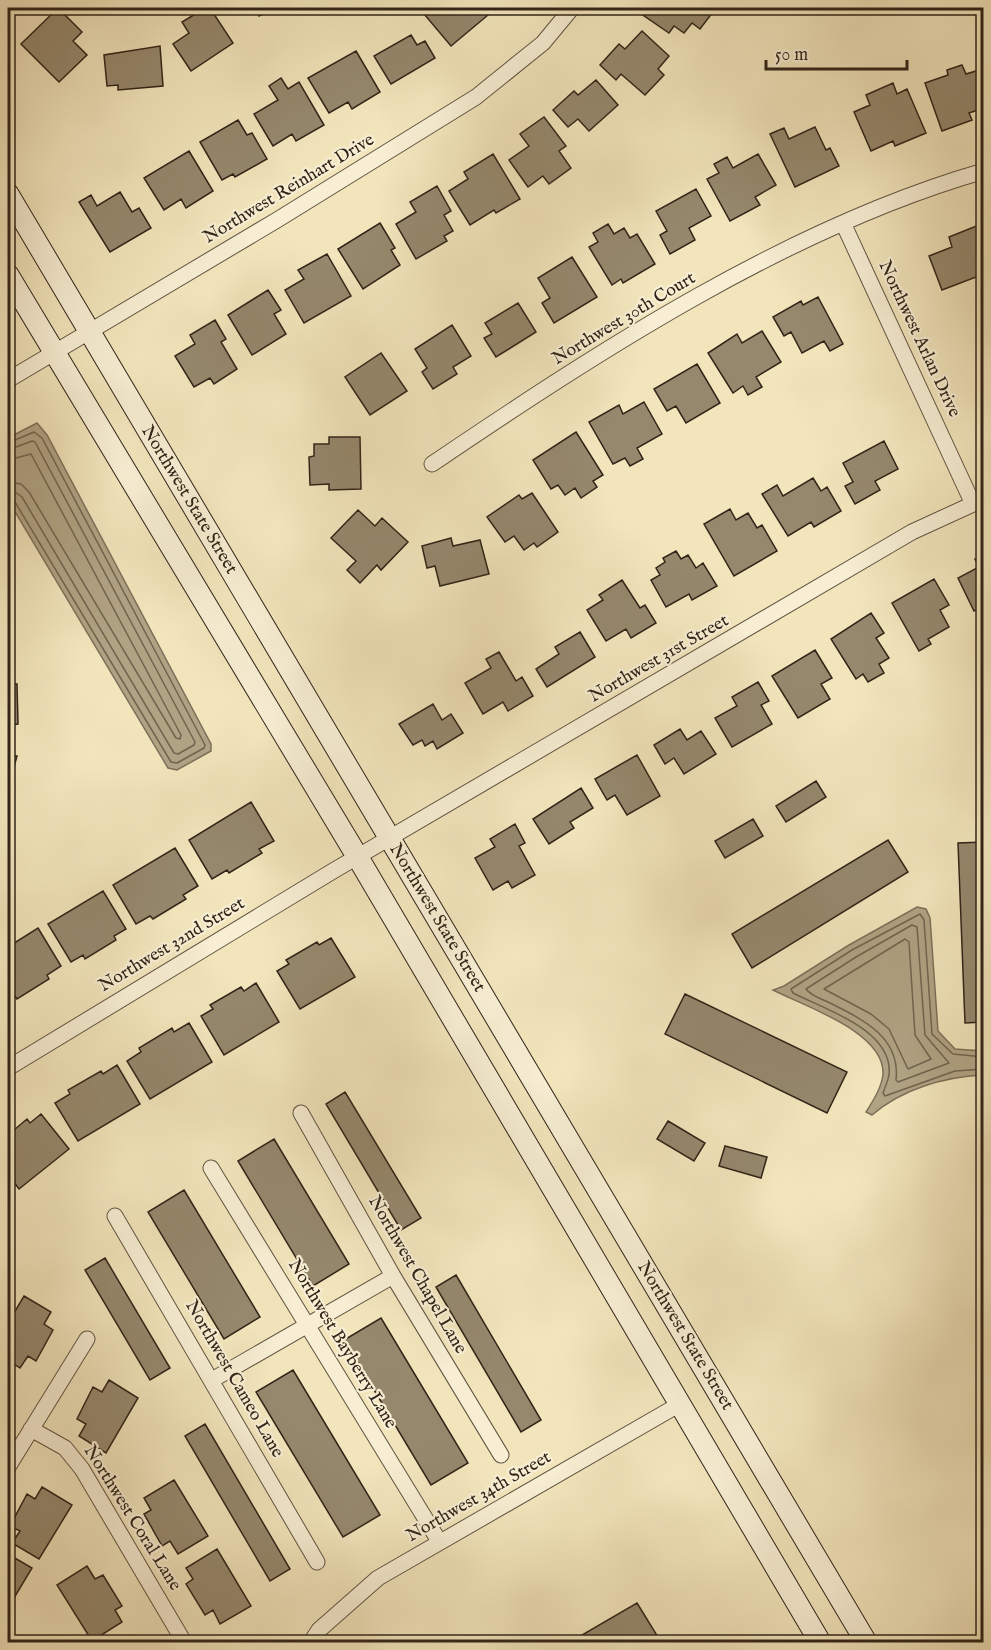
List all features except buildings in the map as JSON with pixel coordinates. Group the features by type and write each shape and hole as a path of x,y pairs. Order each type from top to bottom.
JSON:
{"main road":[{"name":"Northwest State Street","path":"8,194 866,1642"},
{"name":"Northwest State Street","path":"8,275 357,856 820,1642"}],"street":[{"name":"Northwest Reinhart Drive","path":"8,380 476,97 543,43 572,8"},
{"name":"Northwest 30th Court","path":"432,464 520,404 766,259 843,223 942,183 984,171"},
{"name":"Northwest Arlan Drive","path":"843,223 978,502"},
{"name":"Northwest 31st Street","path":"357,856 390,839 912,532 978,502"},
{"name":"Northwest 32nd Street","path":"8,1068 357,856"},
{"name":"Northwest Chapel Lane","path":"301,1113 393,1275 501,1455"},
{"name":"Northwest Bayberry Lane","path":"211,1168 439,1541"},
{"name":"Northwest Cameo Lane","path":"116,1216 317,1563"},
{"path":"212,1380 308,1327 393,1275"},
{"path":"8,1467 87,1339"},
{"name":"Northwest 34th Street","path":"310,1642 320,1630 378,1578 680,1404"},
{"name":"Northwest Coral Lane","path":"31,1429 65,1448 82,1469 184,1642"}],"water":[{"path":"37,423 47,435 211,744 211,751 177,770 168,768 8,500 8,438"},
{"path":"917,907 926,909 930,918 938,1031 955,1049 983,1051 983,1075 953,1078 910,1091 872,1115 866,1112 879,1089 883,1074 880,1059 871,1045 840,1022 773,990 784,986 849,945"}]}
